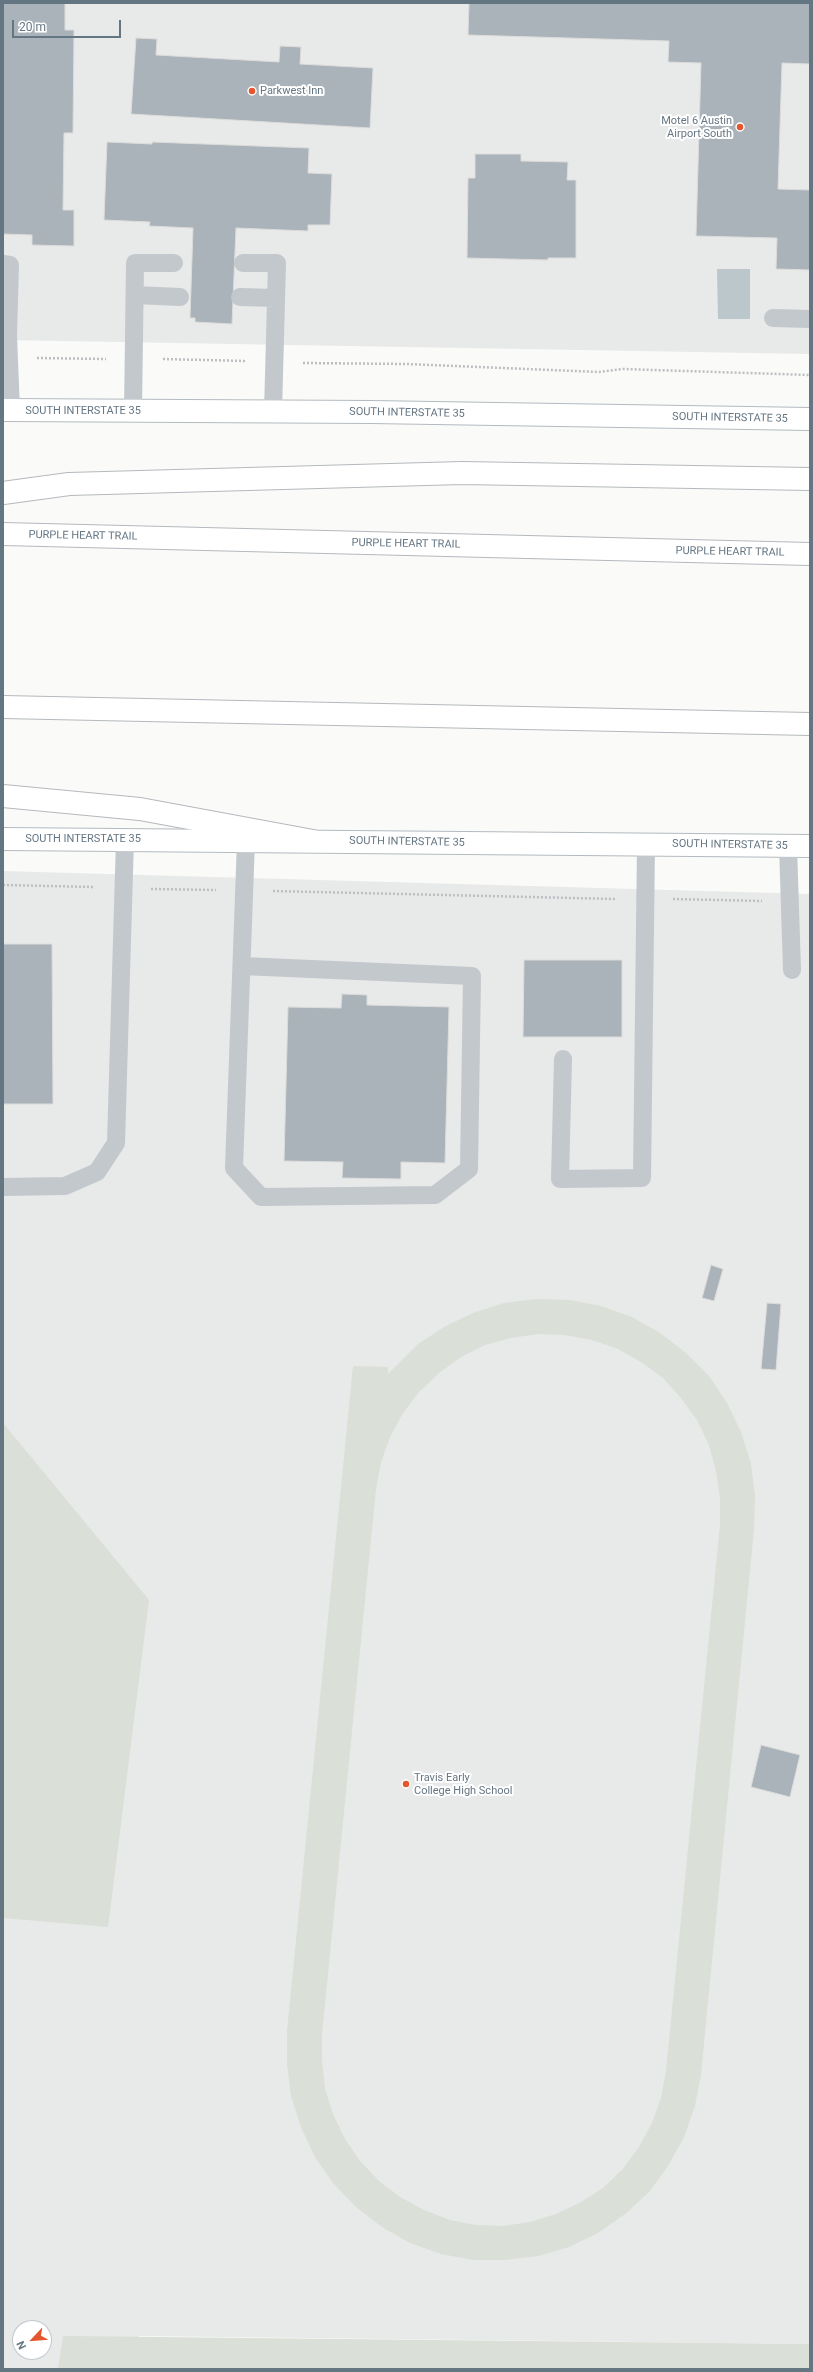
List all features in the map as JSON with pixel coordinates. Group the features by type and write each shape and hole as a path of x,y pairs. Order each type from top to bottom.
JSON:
{"main road":[{"name":"SOUTH INTERSTATE 35","path":"7,410 810,419"},
{"path":"3,493 69,484 462,473 810,479"},
{"name":"PURPLE HEART TRAIL","path":"3,534 810,554"},
{"path":"3,708 810,724"},
{"path":"3,796 140,809 313,841"},
{"name":"SOUTH INTERSTATE 35","path":"3,839 810,846"}],"lane":[{"path":"133,411 135,263 174,263"},
{"path":"243,263 277,263 272,412"},
{"path":"3,264 10,265 7,410"},
{"path":"135,295 180,297"},
{"path":"240,297 276,298"},
{"path":"773,318 810,319"},
{"path":"3,1187 65,1186 97,1172 116,1143 125,839"},
{"path":"242,966 472,976 469,1169 435,1194 262,1197 234,1168 246,841"},
{"path":"563,1059 560,1179 642,1178 646,844"},
{"path":"788,846 792,970"}],"path":[{"path":"44,359 134,359 407,364 598,372 623,370 810,375"},
{"path":"3,885 101,887"},
{"path":"158,888 216,890"},
{"path":"292,891 618,899"},
{"path":"669,899 764,901"}],"shaded area":[{"path":"3,3 810,3 810,354 3,340"},
{"path":"717,269 750,269 750,319 718,319"},
{"name":"Travis Early College High School","path":"3,871 810,894 810,2344 139,2336 135,2369 3,2369"},
{"path":"537,1299 569,1300 601,1306 632,1317 660,1333 686,1353 709,1376 727,1403 741,1432 751,1464 755,1496 754,1529 701,2074 695,2106 684,2137 668,2166 649,2192 625,2214 598,2233 569,2247 538,2256 505,2260 473,2260 441,2254 410,2243 382,2227 356,2207 333,2183 315,2157 301,2127 291,2096 287,2063 287,2031 353,1366 388,1367 388,1374 417,1345 444,1327 473,1313 504,1303","holes":["538,1334 565,1335 592,1340 618,1349 641,1362 663,1378 681,1398 697,1420 709,1445 716,1471 720,1498 720,1525 666,2071 661,2098 652,2123 639,2147 623,2169 603,2188 581,2202 556,2214 530,2222 503,2226 476,2225 450,2220 424,2210 400,2197 379,2181 360,2161 345,2139 333,2114 325,2089 322,2061 322,2034 376,1489 381,1462 390,1437 403,1413 419,1392 439,1373 461,1357 485,1345 511,1338"]},
{"path":"3,1423 149,1600 108,1927 3,1918"},
{"path":"63,2336 810,2344 810,2369 58,2369"}],"building":[{"path":"3,3 65,3 65,30 74,30 73,133 64,133 63,210 74,210 74,246 32,245 32,235 3,234"},
{"name":"Motel 6 Austin Airport South","path":"469,3 810,3 810,64 782,63 778,189 810,190 810,270 776,269 777,238 696,236 701,63 668,62 669,41 468,35"},
{"name":"Parkwest Inn","path":"136,38 157,39 156,55 279,62 280,46 301,47 300,64 373,68 370,128 131,114"},
{"path":"107,142 152,144 152,142 309,148 308,173 332,174 330,225 308,225 308,231 236,228 232,324 195,322 195,318 190,318 193,228 149,226 150,222 104,220"},
{"path":"475,154 521,154 521,161 568,162 567,180 576,180 576,258 548,258 548,260 467,258 468,178 475,178"},
{"path":"3,944 52,944 53,1104 3,1104"},
{"path":"524,960 622,960 622,1037 523,1037"},
{"path":"342,994 367,995 367,1005 449,1007 445,1163 401,1162 401,1179 342,1178 343,1162 284,1161 288,1007 341,1008"},
{"path":"711,1265 723,1269 714,1301 702,1298"},
{"path":"767,1303 781,1304 776,1370 761,1369"},
{"path":"761,1745 800,1755 790,1797 751,1787"}],"place":[{"name":"Parkwest Inn","path":"252,91"},
{"name":"Motel 6 Austin Airport South","path":"740,127"},
{"name":"Travis Early College High School","path":"406,1784"}]}
